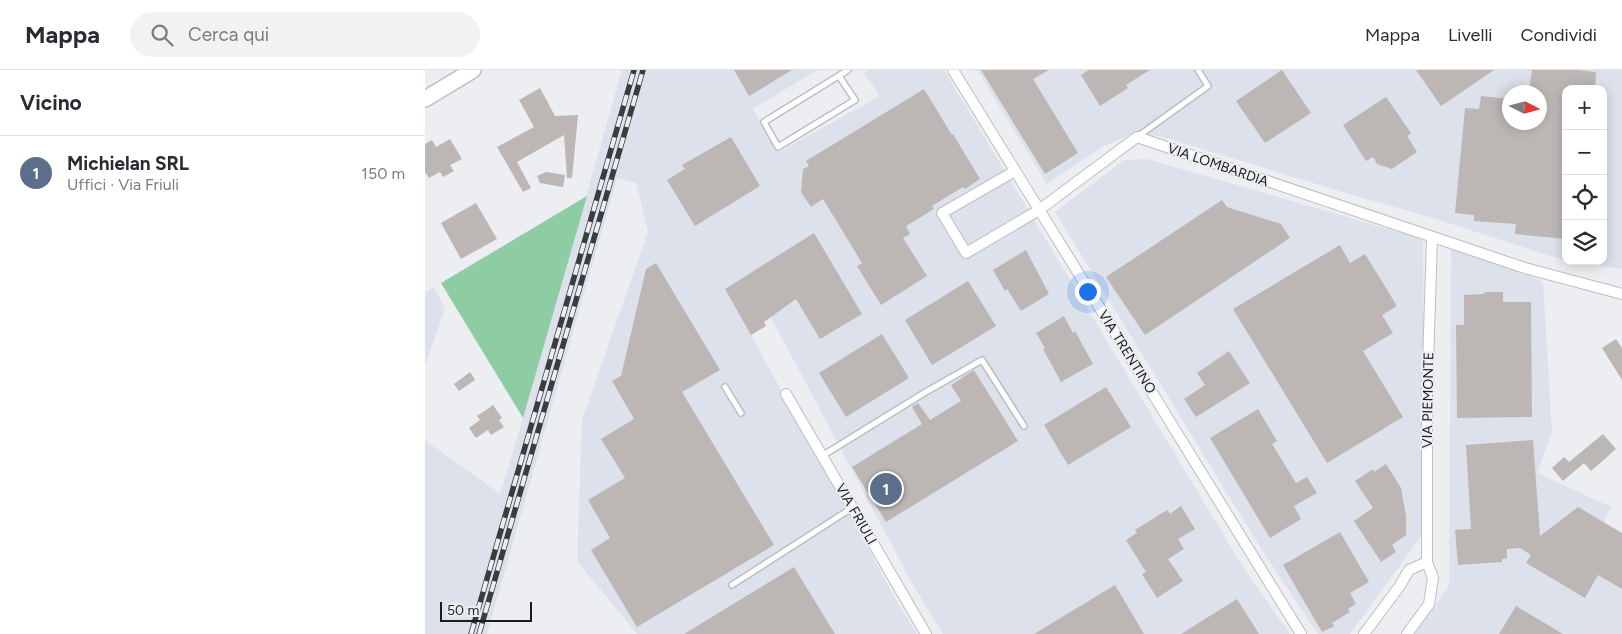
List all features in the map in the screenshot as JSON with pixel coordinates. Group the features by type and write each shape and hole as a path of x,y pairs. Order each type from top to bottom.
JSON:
{"street":[{"path":"425,99 473,70"},
{"name":"VIA TRENTINO","path":"953,70 1301,634"},
{"path":"1015,170 942,213 966,253 1039,210 1137,137"},
{"name":"VIA LOMBARDIA","path":"1137,137 1432,238 1525,268 1622,294"},
{"name":"VIA PIEMONTE","path":"1407,634 1429,604 1433,578 1427,562 1427,395 1432,238"},
{"name":"VIA FRIULI","path":"786,394 926,634"},
{"path":"1364,634 1399,587 1409,570 1427,562"}],"lane":[{"path":"839,76 855,100 778,146 764,122 848,70"},
{"path":"1137,137 1208,86 1199,70"},
{"path":"822,456 982,360 1024,426"},
{"path":"725,387 741,413"},
{"path":"732,585 853,508"}],"shaded area":[{"path":"622,70 817,70 753,109 779,152 880,96 864,73 869,70 944,70 1241,564 1290,634 943,634 913,585 766,308 744,322 896,600 917,634 637,634 577,561 582,420 648,232 636,183 617,178 487,634 425,634 425,440 500,494"},
{"path":"977,70 1621,70 1622,269 1596,265 1607,265 1607,85 1562,85 1562,260 1433,218 1160,136 1131,134 1102,147 1047,184"},
{"path":"1147,159 1423,239 1425,531 1350,634 1318,634 1260,547 1055,212 1124,160"},
{"path":"1451,247 1489,258 1543,282 1552,432 1537,473 1611,507 1603,525 1622,539 1622,634 1415,634 1449,586"},
{"path":"434,287 445,309 425,366 425,293"}],"green space":[{"path":"587,196 523,418 441,283"}],"building":[{"path":"734,70 792,70 749,96"},
{"path":"981,70 1049,70 1033,79 1078,153 1045,174"},
{"path":"1089,70 1150,70 1126,85 1128,88 1100,106 1081,75"},
{"path":"1282,70 1311,113 1265,143 1236,101"},
{"path":"1416,70 1494,70 1441,106"},
{"path":"1532,70 1596,72 1595,85 1562,85 1562,239 1515,234 1516,224 1474,221 1474,215 1455,213 1465,108 1479,109 1481,96 1502,98 1502,130 1547,130 1547,85 1530,85"},
{"path":"540,88 555,116 578,115 572,178 567,178 564,135 517,162 531,188 523,192 497,147 534,127 519,100"},
{"path":"924,89 980,179 932,206 934,209 906,226 910,234 903,238 927,276 881,305 857,266 862,263 823,199 811,207 801,192 803,169 809,166 806,161"},
{"path":"1386,97 1411,133 1407,136 1417,152 1392,169 1377,164 1373,157 1366,161 1343,125"},
{"path":"731,137 760,186 695,226 667,180 685,169 682,165"},
{"path":"450,139 462,159 450,165 454,171 443,177 440,172 429,178 425,172 425,144 432,140 436,147"},
{"path":"546,172 565,175 563,187 540,183 537,176"},
{"path":"1222,200 1227,207 1281,224 1290,238 1145,335 1106,277"},
{"path":"476,203 497,239 461,259 441,223"},
{"path":"814,233 862,314 820,339 796,299 764,322 766,326 751,335 725,289"},
{"path":"1340,245 1350,263 1365,254 1397,306 1382,315 1393,333 1363,351 1403,417 1327,463 1233,309"},
{"path":"1026,250 1049,294 1021,311 1007,289 1005,291 993,270"},
{"path":"656,263 720,370 682,392 774,545 637,627 591,550 610,538 588,500 625,478 601,439 634,419 612,381 621,376 646,269"},
{"path":"968,281 996,326 932,365 905,320"},
{"path":"1485,292 1503,292 1503,302 1531,302 1532,417 1457,418 1456,325 1464,325 1464,295 1484,294"},
{"path":"1064,316 1073,333 1075,331 1093,364 1061,382 1036,333"},
{"path":"882,334 909,378 846,417 819,373"},
{"path":"1616,339 1622,348 1622,380 1602,348"},
{"path":"1229,351 1250,383 1196,417 1184,399 1205,385 1197,373"},
{"path":"974,370 1018,441 886,522 852,467 922,424 912,407 918,403 930,420 961,401 951,385"},
{"path":"470,372 475,380 459,391 454,384"},
{"path":"1106,387 1131,427 1068,465 1044,425"},
{"path":"493,405 502,418 499,420 504,427 491,435 488,430 476,438 469,428 480,420 477,416"},
{"path":"1258,409 1277,441 1272,444 1296,483 1307,477 1317,493 1294,506 1301,519 1270,538 1210,438"},
{"path":"1603,434 1616,449 1591,471 1584,463 1563,481 1552,468 1564,457 1569,462"},
{"path":"1533,440 1540,536 1578,507 1622,533 1622,589 1598,575 1585,598 1526,563 1531,555 1520,548 1507,549 1507,558 1502,559 1502,562 1458,565 1455,530 1471,529 1466,445"},
{"path":"1386,464 1401,488 1406,516 1406,535 1392,545 1396,552 1381,562 1354,521 1373,508 1355,481 1373,469 1374,472"},
{"path":"1181,506 1195,529 1178,539 1184,549 1168,559 1183,581 1157,598 1142,574 1146,572 1126,540 1137,533 1135,530 1167,510 1170,514"},
{"path":"1340,532 1369,582 1350,593 1356,604 1348,609 1350,612 1332,623 1334,626 1322,632 1283,565"},
{"path":"794,567 835,634 684,634"},
{"path":"1115,585 1144,634 1034,634"},
{"path":"1237,599 1259,634 1181,634"},
{"path":"1516,606 1563,634 1499,634"}],"railway":[{"path":"471,634 634,70"},
{"path":"479,634 643,70"}],"place":[{"name":"Michielan SRL","path":"886,489"}]}
